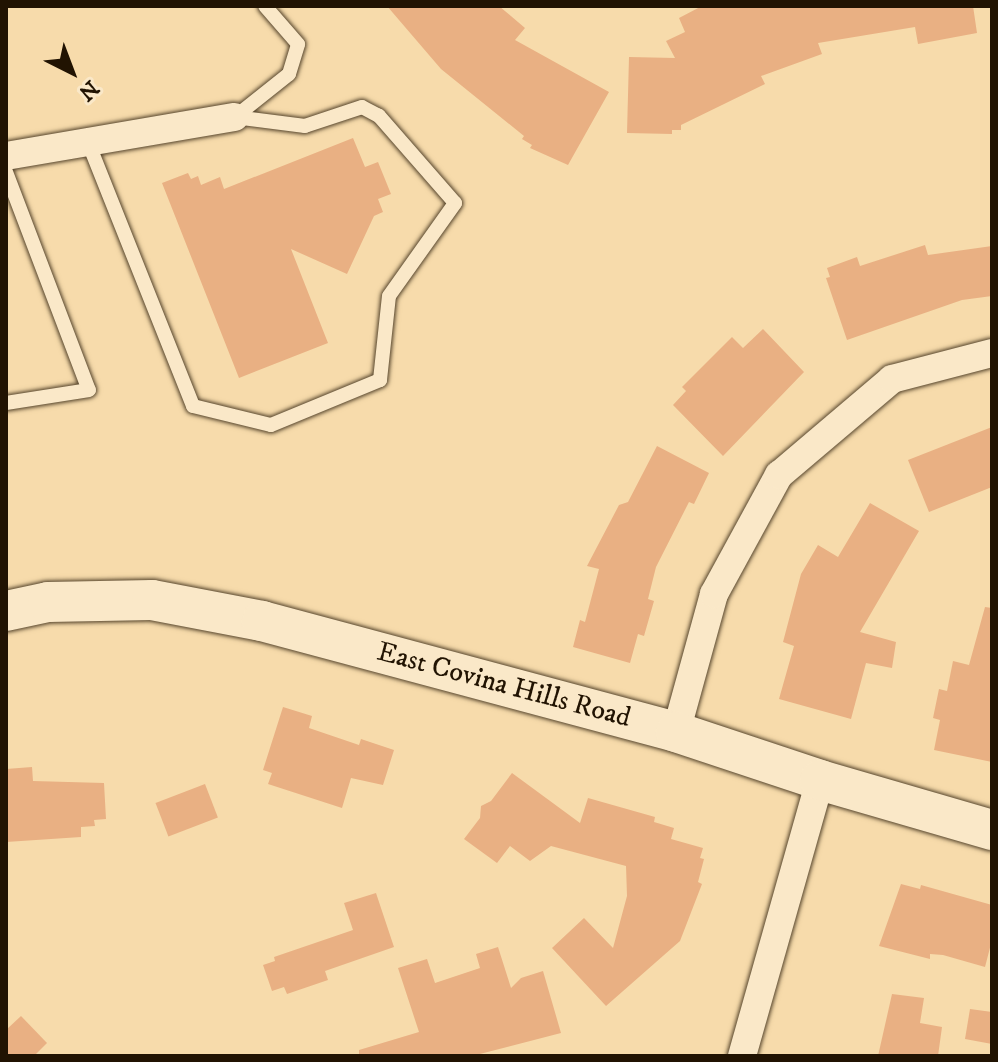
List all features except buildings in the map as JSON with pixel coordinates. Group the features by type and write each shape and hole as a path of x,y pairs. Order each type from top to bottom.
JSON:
{"street":[{"path":"6,156 235,117"},
{"path":"676,732 714,594 779,475 892,379 992,353"},
{"name":"East Covina Hills Road","path":"6,611 48,602 166,602 262,621 676,732 820,780 992,830"},
{"path":"742,1056 820,780"}],"lane":[{"path":"235,117 289,74 298,44 265,6"},
{"path":"88,142 193,406 271,425 380,380 389,296 455,203 379,116 362,107 305,126 235,117"},
{"path":"6,172 89,390 6,403"}]}
